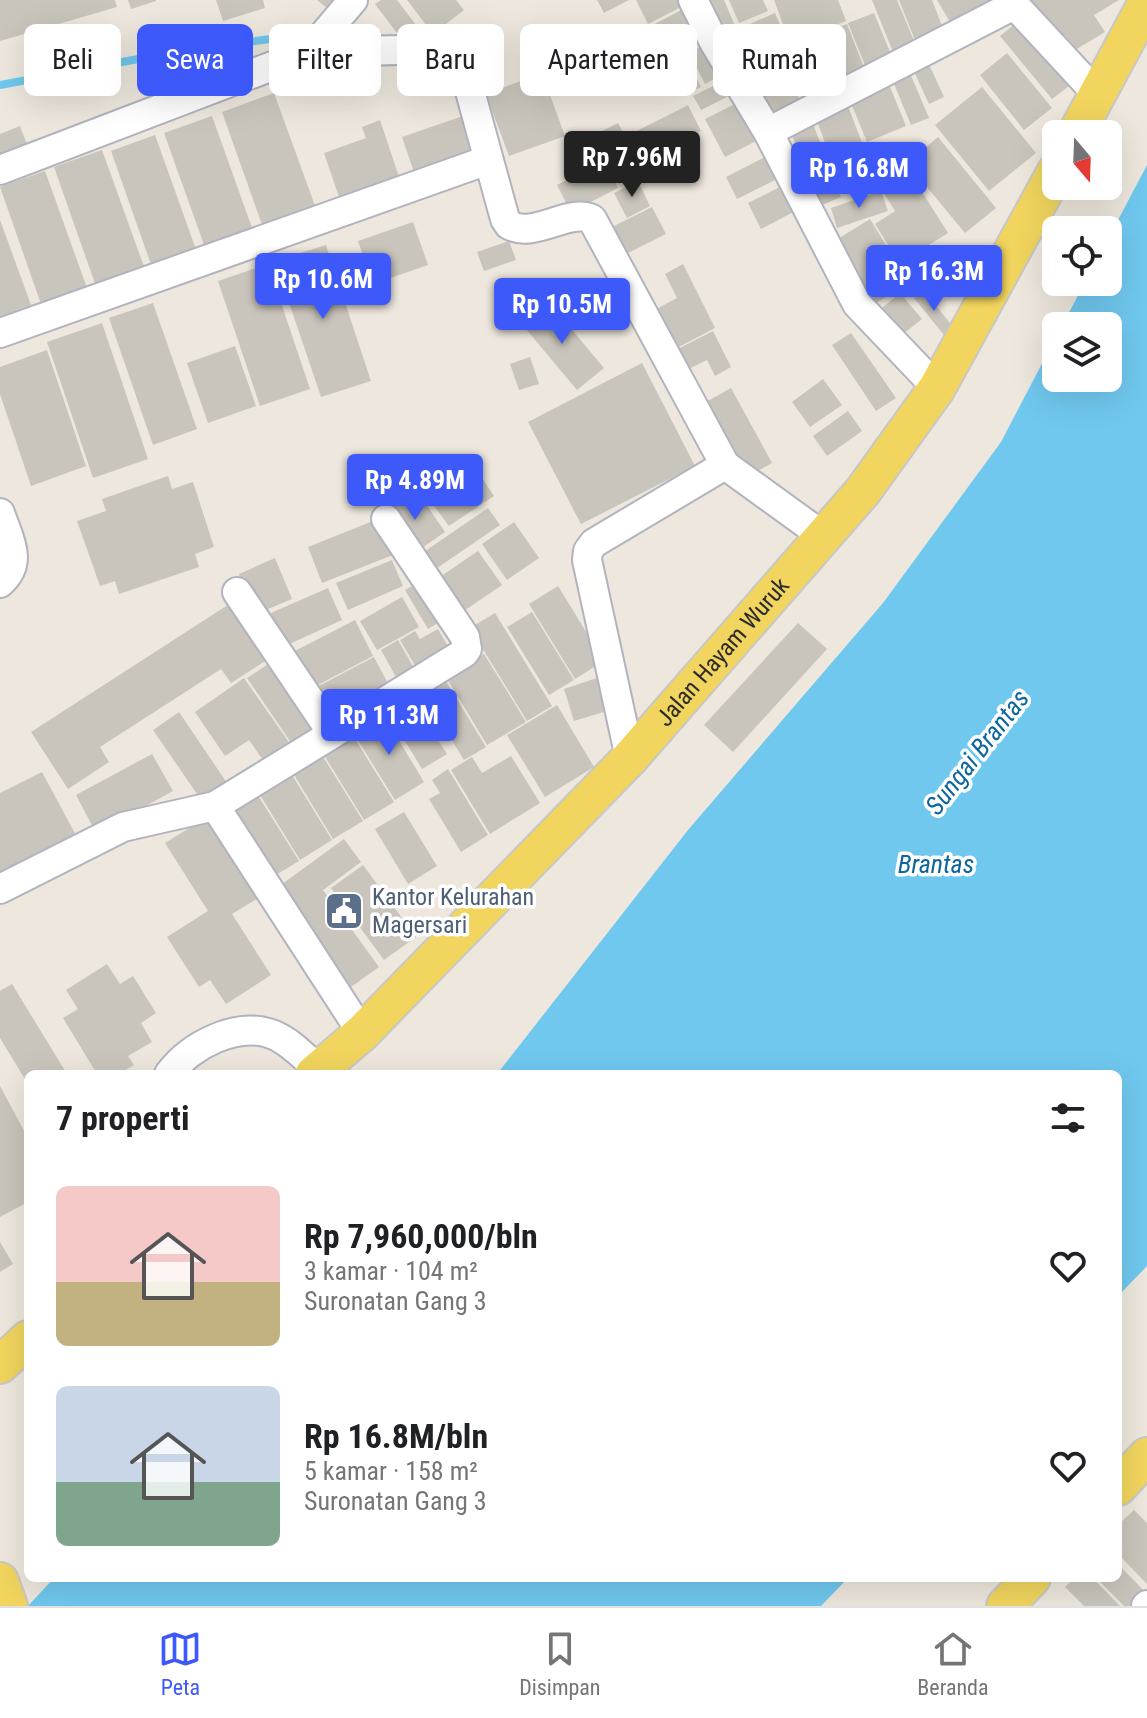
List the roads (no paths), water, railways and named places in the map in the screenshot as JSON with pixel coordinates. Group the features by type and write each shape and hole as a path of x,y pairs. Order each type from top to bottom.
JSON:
{"main road":[{"path":"1084,120 1147,2"},
{"name":"Jalan Hayam Wuruk","path":"318,1070 362,1033 630,758 863,491 937,388 1042,197"},
{"path":"0,1365 24,1343"},
{"path":"1122,1483 1147,1456"},
{"path":"0,1581 9,1606"},
{"path":"1005,1606 1028,1582"}],"street":[{"path":"333,24 353,0"},
{"path":"693,0 714,42 768,132 857,304 937,388"},
{"path":"768,132 1012,3 1098,95"},
{"path":"381,50 447,49 462,62 509,225 525,230 580,217 592,219 725,465 823,536"},
{"path":"0,170 269,67"},
{"path":"0,333 488,160"},
{"path":"630,758 587,560 588,551 594,543 725,465"},
{"path":"0,513 13,550 14,564 11,573 0,583"},
{"path":"0,889 123,827 215,806 464,653 467,649 465,637 386,519"},
{"path":"237,592 332,733"},
{"path":"215,806 362,1033"},
{"path":"172,1070 184,1056 211,1040 253,1031 273,1035 294,1048 314,1070"}],"water":[{"name":"Brantas","path":"1147,165 1147,1266 1122,1292 1122,1070 500,1070 688,830 883,603 1001,442 1042,364 1042,392 1122,392 1122,312 1069,312 1078,296 1122,296 1120,216"},
{"path":"50,1582 844,1582 821,1606 28,1606"}],"waterway":[{"path":"0,85 170,53 269,39"}],"place":[{"name":"Kantor Kelurahan Magersari","path":"344,911"}],"water label":[{"name":"Sungai Brantas","path":"977,752"}]}
